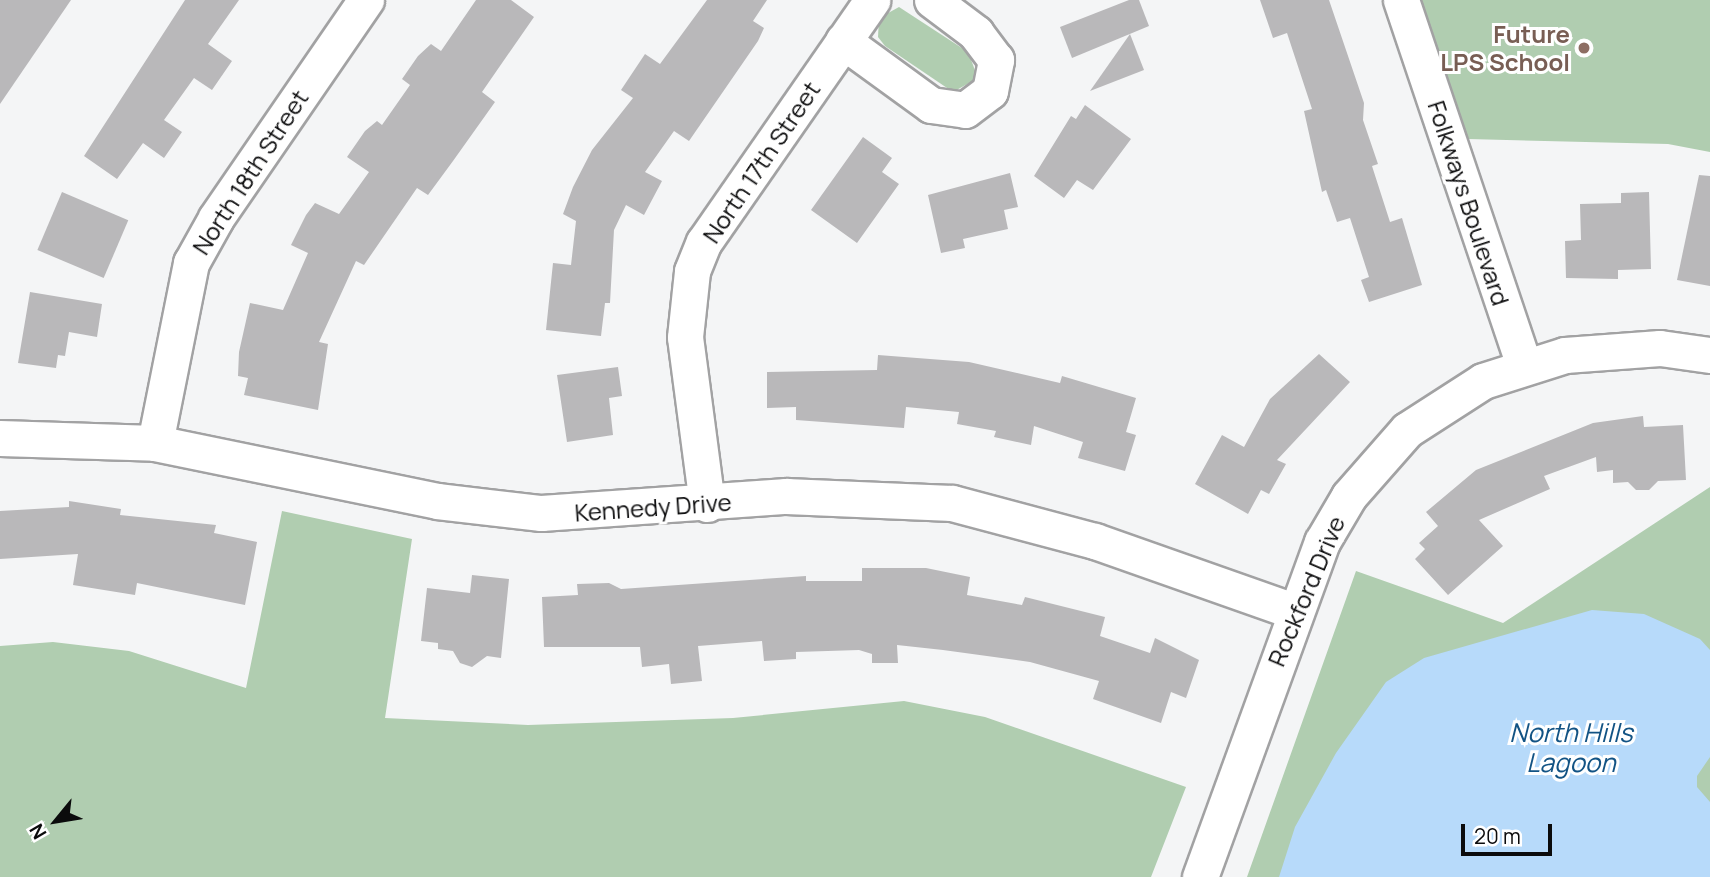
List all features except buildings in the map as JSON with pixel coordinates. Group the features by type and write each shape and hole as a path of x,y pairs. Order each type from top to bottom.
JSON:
{"street":[{"name":"North 18th Street","path":"155,443 183,289 200,244 366,0"},
{"name":"North 17th Street","path":"707,504 685,337 692,271 704,243 872,0"},
{"path":"843,41 931,105 965,110 990,91 996,60 976,33 932,0"},
{"name":"Folkways Boulevard","path":"1401,0 1524,365"},
{"name":"Rockford Drive","path":"1200,877 1294,611 1335,516 1375,462 1445,402 1524,365 1603,349 1660,348 1710,355"},
{"name":"Kennedy Drive","path":"0,438 155,443 505,510 575,513 823,495 952,503 1095,541 1294,611"}],"green space":[{"name":"Future LPS School","path":"1421,0 1710,0 1710,152 1668,144 1468,139"},
{"path":"899,7 968,52 978,78 953,92 885,46 878,37 879,18"},
{"name":"North Hills Lagoon","path":"1710,487 1710,877 1247,877 1356,571 1503,623"},
{"path":"282,511 412,539 385,718 528,725 733,718 904,701 985,717 1186,787 1151,877 0,877 0,646 53,642 129,651 246,688"}],"water":[{"name":"North Hills Lagoon","path":"1592,610 1644,614 1700,639 1710,650 1710,757 1697,776 1697,787 1710,802 1710,877 1279,877 1295,827 1336,753 1386,682 1424,658"}],"place":[{"name":"Future LPS School","path":"1584,48"}]}
